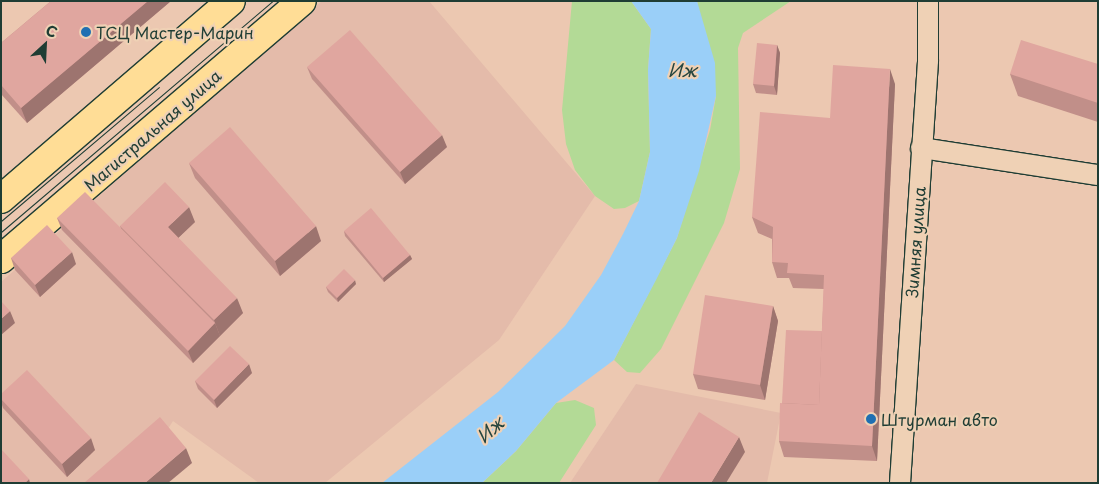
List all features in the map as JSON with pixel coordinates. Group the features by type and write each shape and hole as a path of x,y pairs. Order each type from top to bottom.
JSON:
{"main road":[{"path":"1,198 231,1"},
{"name":"Магистральная улица","path":"1,259 302,1"}],"street":[{"name":"Зимняя улица","path":"900,483 928,60 928,1"},
{"path":"921,148 1098,175"}],"shaded area":[{"path":"322,1 429,1 595,196 499,340 325,483 259,483 173,421 166,432 192,463 168,483 1,483 1,282"},
{"path":"636,384 781,413 767,483 570,483"}],"green space":[{"path":"572,1 631,1 651,29 648,70 650,152 639,201 625,208 614,209 595,196 575,170 566,144 562,110"},
{"path":"697,1 791,1 743,33 738,48 740,169 724,223 661,349 640,373 627,372 614,360 677,238 710,130 716,96"},
{"path":"575,400 594,408 596,425 559,483 482,483 516,451 556,403"}],"water":[{"name":"Иж","path":"631,1 697,1 715,63 716,96 699,171 677,238 656,280 614,360 556,403 516,451 482,483 382,483 498,392 565,326 601,275 623,234 639,201 650,152 648,70 651,29"}],"building":[{"name":"ТСЦ Мастер-Марин","path":"51,1 148,1 21,108 1,85 1,43"},
{"path":"350,30 442,135 400,172 307,67"},
{"path":"1021,40 1098,64 1098,103 1010,74"},
{"path":"757,43 777,45 774,86 753,84"},
{"path":"833,65 890,69 872,446 779,441 780,403 819,405 824,275 787,273 788,263 772,262 773,227 752,217 760,112 830,118"},
{"path":"230,127 316,226 275,261 189,163"},
{"path":"165,182 189,207 168,227 237,298 214,320 120,226"},
{"path":"85,192 215,323 188,351 57,218"},
{"path":"371,208 410,255 383,278 344,231"},
{"path":"47,225 72,252 35,285 11,258"},
{"path":"344,269 355,280 337,298 326,287"},
{"path":"705,295 773,306 760,385 693,374"},
{"path":"1,301 10,311 1,319"},
{"path":"786,330 822,331 819,405 782,403"},
{"path":"230,346 249,364 214,400 195,381"},
{"path":"27,370 91,438 62,464 1,399 1,394"},
{"path":"699,412 739,437 711,483 657,483"},
{"path":"160,417 186,448 145,483 84,483"},
{"path":"1,449 29,479 25,483 1,483"}],"tram line":[{"path":"1,232 272,1"},
{"path":"1,221 159,87"}],"place":[{"name":"ТСЦ Мастер-Марин","path":"86,32"},
{"name":"Штурман авто","path":"871,419"}]}
